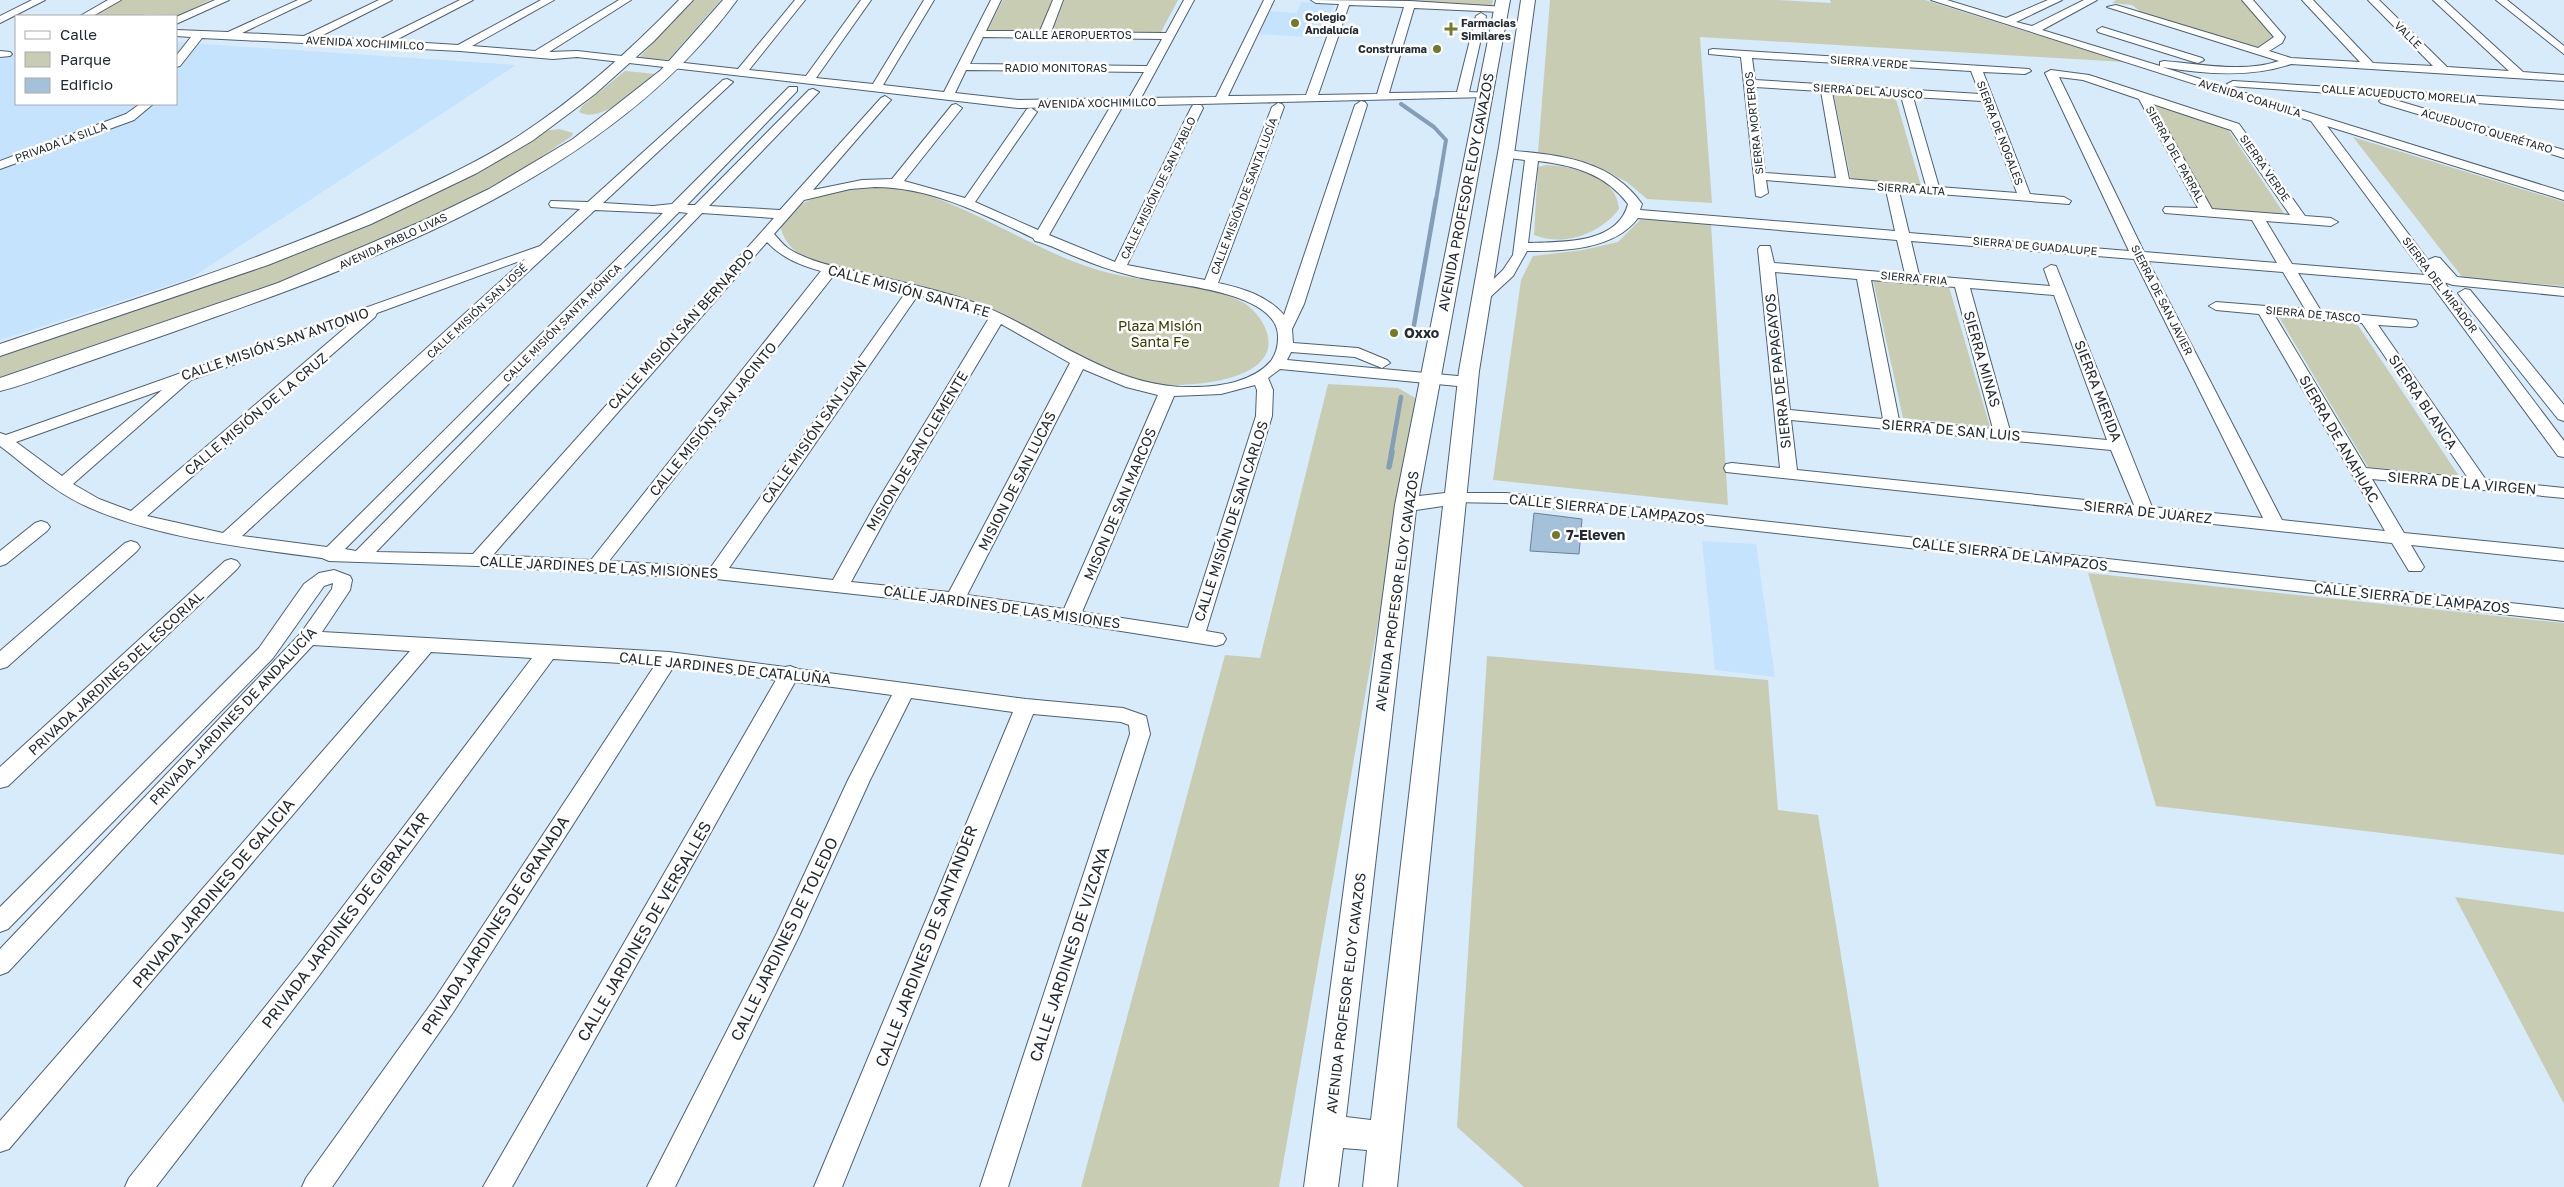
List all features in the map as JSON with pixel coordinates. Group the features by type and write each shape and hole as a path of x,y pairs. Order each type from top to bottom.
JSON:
{"main road":[{"path":"576,119 623,64 686,0"},
{"name":"AVENIDA PABLO LIVAS","path":"0,385 220,310 336,267 495,193 579,142 671,69 730,0"},
{"name":"AVENIDA PROFESOR ELOY CAVAZOS","path":"1380,1187 1469,376 1506,150 1528,0"},
{"name":"AVENIDA PROFESOR ELOY CAVAZOS","path":"1322,1187 1406,505 1433,373 1474,147 1473,95 1502,4"},
{"path":"1473,95 1513,96"},
{"path":"0,350 235,271 322,238 448,181 499,154 543,126 620,110"},
{"path":"541,166 577,137 580,130 576,119"},
{"path":"1474,147 1506,150"},
{"path":"1406,505 1456,490"},
{"path":"1329,1131 1386,1137"}],"street":[{"path":"0,22 40,0"},
{"path":"87,15 116,0"},
{"path":"178,20 224,0"},
{"path":"229,36 306,0"},
{"path":"306,40 387,0"},
{"path":"381,44 468,0"},
{"path":"460,48 549,0"},
{"path":"538,54 626,0"},
{"path":"741,73 800,0"},
{"name":"CALLE MISIÓN SANTA MÓNICA","path":"360,558 693,214 811,86 866,0"},
{"path":"876,88 929,0"},
{"path":"948,96 996,0"},
{"path":"1044,35 1058,0"},
{"path":"1133,102 1189,0"},
{"path":"1220,100 1268,0"},
{"path":"1316,0 1410,4 1502,4"},
{"name":"AVENIDA COAHUILA","path":"1936,0 2006,22 2044,25 2135,62 2220,90 2564,196"},
{"name":"AVENIDA COAHUILA","path":"1962,0 2564,186"},
{"path":"2006,22 2057,0"},
{"path":"2031,11 2044,25 2092,0"},
{"path":"2247,0 2280,37 2278,41 2259,52"},
{"path":"2307,0 2370,66"},
{"name":"VALLE","path":"2373,0 2444,71"},
{"path":"2438,0 2520,75"},
{"path":"2501,0 2564,51"},
{"path":"1311,98 1345,1"},
{"path":"695,70 691,75 695,77 727,82 793,89 811,86 885,100 956,108 1031,112 1361,105 1385,100 1410,4"},
{"path":"2112,7 2290,62 2564,78"},
{"path":"1473,95 1481,16"},
{"path":"0,22 15,24"},
{"path":"2102,30 2189,57 2212,67"},
{"name":"AVENIDA XOCHIMILCO","path":"178,33 538,54 553,56 564,62 712,70 741,73 811,86 876,88 1020,104 1311,98 1385,100 1473,95"},
{"path":"178,61 199,34"},
{"name":"CALLE AEROPUERTOS","path":"978,34 1168,36"},
{"name":"SIERRA VERDE","path":"1713,52 2025,71"},
{"name":"SIERRA MORTEROS","path":"1746,54 1761,192"},
{"path":"2135,62 2258,69 2280,66 2290,62"},
{"name":"RADIO MONITORAS","path":"962,67 1150,69"},
{"name":"SIERRA DE NOGALES","path":"1976,68 2025,198"},
{"name":"SIERRA VERDE","path":"2052,73 2085,77 2224,122 2238,129 2300,219"},
{"name":"SIERRA DE SAN JAVIER","path":"2052,73 2136,250 2276,526"},
{"name":"CALLE MISIÓN SAN JOSÉ","path":"227,540 440,347 544,247 593,206 727,82"},
{"name":"SIERRA DEL AJUSCO","path":"1750,83 1986,98"},
{"name":"CALLE ACUEDUCTO MORELIA","path":"2233,84 2564,105"},
{"path":"1826,88 1843,183"},
{"name":"CALLE MISIÓN SANTA MÓNICA","path":"329,555 530,356 793,89"},
{"path":"2189,111 2220,90"},
{"name":"ACUEDUCTO QUERÉTARO","path":"2352,91 2564,154"},
{"path":"1906,93 1934,191"},
{"name":"SIERRA DEL PARRAL","path":"2143,96 2207,212"},
{"name":"CALLE MISIÓN SAN BERNARDO","path":"478,560 885,100"},
{"name":"PRIVADA LA SILLA","path":"0,165 123,120 136,114 146,105"},
{"path":"1361,105 1297,304 1285,329 1275,363 1347,379 1362,379 1380,368"},
{"name":"CALLE MISIÓN DE SANTA LUCÍA","path":"1210,285 1278,107"},
{"path":"895,184 956,108"},
{"name":"CALLE MISIÓN DE SAN PABLO","path":"1119,267 1196,108"},
{"path":"1040,238 1115,110"},
{"path":"968,204 1031,112"},
{"name":"SIERRA DEL MIRADOR","path":"2315,118 2564,452"},
{"name":"SIERRA DEL MIRADOR","path":"2336,125 2447,277 2453,281"},
{"path":"1506,150 1590,169 1624,189 1635,209 1620,229 1592,241 1574,245 1522,247"},
{"path":"1482,297 1508,273 1520,255 1532,157"},
{"name":"SIERRA ALTA","path":"1759,176 2064,201"},
{"path":"800,197 849,185 895,184 928,190 968,204 1063,248 1119,267 1210,285 1256,300 1277,316 1285,329"},
{"path":"1892,188 1913,278"},
{"path":"556,204 653,210 774,224"},
{"name":"SIERRA DE GUADALUPE","path":"1635,209 2431,275"},
{"path":"2170,210 2331,222"},
{"path":"2256,216 2316,315"},
{"name":"CALLE MISIÓN SANTA FE","path":"774,224 793,257 830,270 914,290 971,306 998,316 1078,363 1136,386 1168,391 1192,392 1212,390 1275,363 1380,368 1469,376"},
{"name":"CALLE MISIÓN SAN ANTONIO","path":"2,439 377,309 544,247"},
{"name":"SIERRA DE PAPAGAYOS","path":"1765,249 1789,474"},
{"name":"SIERRA FRIA","path":"1767,267 2060,291"},
{"name":"SIERRA MERIDA","path":"2052,269 2118,446 2146,512"},
{"name":"CALLE MISIÓN SAN JACINTO","path":"595,567 830,270"},
{"path":"1863,274 1892,424"},
{"path":"2453,281 2561,295"},
{"name":"SIERRA MINAS","path":"1961,282 2003,435"},
{"name":"CALLE MISIÓN SAN JUAN","path":"716,574 914,290"},
{"name":"SIERRA DEL MIRADOR","path":"2465,293 2564,416"},
{"name":"SIERRA DE TASCO","path":"2216,306 2411,323"},
{"name":"CALLE MISIÓN DE LA CRUZ","path":"134,518 377,309"},
{"name":"SIERRA DE ANAHUAC","path":"2264,310 2415,568"},
{"name":"MISION DE SAN CLEMENTE","path":"839,586 884,505 998,316"},
{"name":"SIERRA BLANCA","path":"2367,319 2480,484"},
{"path":"530,356 554,358"},
{"name":"MISION DE SAN LUCAS","path":"956,599 1078,363"},
{"name":"CALLE MISIÓN DE SAN CARLOS","path":"1194,635 1264,416 1265,390 1275,363"},
{"path":"62,485 189,374"},
{"path":"2508,377 2535,380"},
{"name":"MISON DE SAN MARCOS","path":"1071,616 1168,391"},
{"name":"SIERRA DE SAN LUIS","path":"1782,414 2118,446"},
{"name":"CALLE JARDINES DE LAS MISIONES","path":"2,439 62,485 92,503 134,518 227,540 360,558 478,560 716,574 839,586 956,599 1216,639"},
{"name":"SIERRA DE JUAREZ","path":"1732,468 2398,540 2564,555"},
{"name":"SIERRA DE LA VIRGEN","path":"2360,474 2564,493"},
{"name":"CALLE SIERRA DE LAMPAZOS","path":"1456,490 1490,497 2564,616"},
{"path":"0,560 41,527"},
{"path":"0,662 131,547"},
{"name":"PRIVADA JARDINES DEL ESCORIAL","path":"0,780 231,565"},
{"name":"PRIVADA JARDINES DE ANDALUCÍA","path":"0,922 266,653 280,635 309,588 323,579 341,579 344,583 341,590 308,638 0,965"},
{"name":"CALLE JARDINES DE CATALUÑA","path":"308,638 425,646 669,658 1026,706 1123,714 1138,721"},
{"name":"PRIVADA JARDINES DE GALICIA","path":"0,1140 72,1059 425,646"},
{"name":"PRIVADA JARDINES DE GIBRALTAR","path":"139,1187 309,970 548,651"},
{"name":"PRIVADA JARDINES DE GRANADA","path":"316,1187 445,1004 669,658"},
{"name":"CALLE JARDINES DE VERSALLES","path":"497,1187 790,674"},
{"name":"CALLE JARDINES DE TOLEDO","path":"661,1187 788,934 905,689"},
{"name":"CALLE JARDINES DE SANTANDER","path":"828,1187 887,1048 975,823 1026,706"},
{"name":"CALLE JARDINES DE VIZCAYA","path":"994,1187 1140,734 1138,721"}],"shaded area":[{"name":"Colegio Andalucía","path":"1301,2 1334,4 1322,38 1258,34 1267,11 1297,13"},
{"path":"178,42 516,65 191,278 0,340 0,59 15,54 15,105 178,105"},
{"path":"1702,541 1756,544 1775,677 1715,670"}],"green space":[{"path":"120,0 210,0 181,15 91,15"},
{"path":"692,0 721,0 668,60 639,58"},
{"path":"1003,0 1178,0 1161,32 987,31"},
{"path":"1382,0 1493,0 1492,6"},
{"path":"1550,0 1776,0 1831,3 1830,0 1925,0 2124,62 1700,37 1712,203 1647,199 1627,182 1590,163 1538,152"},
{"path":"2116,0 2244,0 2275,37 2260,47 2248,45 2145,15 2132,5 2112,3"},
{"path":"625,71 656,74 609,109 588,115 579,112 582,106"},
{"path":"1833,91 1895,96 1921,186 1851,180"},
{"path":"2152,103 2227,128 2285,215 2211,210"},
{"path":"559,129 573,133 572,136 502,183 432,218 328,264 234,299 0,378 0,352 255,268 544,131"},
{"path":"2353,137 2564,202 2564,286 2463,278"},
{"path":"1546,165 1581,171 1602,181 1611,188 1619,209 1602,225 1581,236 1557,240 1534,235 1538,167"},
{"name":"Plaza Misión Santa Fe","path":"857,187 893,188 914,191 965,210 1037,246 1087,266 1113,274 1198,288 1230,297 1244,303 1261,320 1267,333 1268,350 1260,363 1245,372 1227,379 1186,385 1153,384 1132,380 1092,363 1017,320 975,302 906,282 812,261 800,255 791,247 784,237 780,224 788,215 805,202 814,198"},
{"path":"1642,218 1711,223 1728,505 1493,480 1521,280 1533,256 1583,250 1618,242"},
{"path":"1873,280 1949,287 1990,427 1903,418"},
{"path":"2279,317 2357,324 2459,476 2368,467"},
{"path":"1328,384 1398,388 1417,399 1279,1187 1081,1187 1225,655 1260,658"},
{"path":"2088,573 2564,623 2564,855 2156,806"},
{"path":"1487,656 1768,680 1778,810 1818,815 1879,1187 1524,1187 1457,1127"},
{"path":"2455,897 2564,912 2564,1104"}],"building":[{"name":"7-Eleven","path":"1534,513 1582,519 1579,554 1530,551"}],"waterway":[{"path":"1401,104 1434,127 1446,140 1436,200"},
{"path":"1414,325 1436,199"},
{"path":"1391,454 1401,397"},
{"path":"1389,467 1392,452"}],"place":[{"name":"Colegio Andalucía","path":"1295,23"},
{"name":"Farmacias Similares","path":"1451,29"},
{"name":"Construrama","path":"1437,49"},
{"name":"Oxxo","path":"1394,333"},
{"name":"7-Eleven","path":"1556,535"}]}
